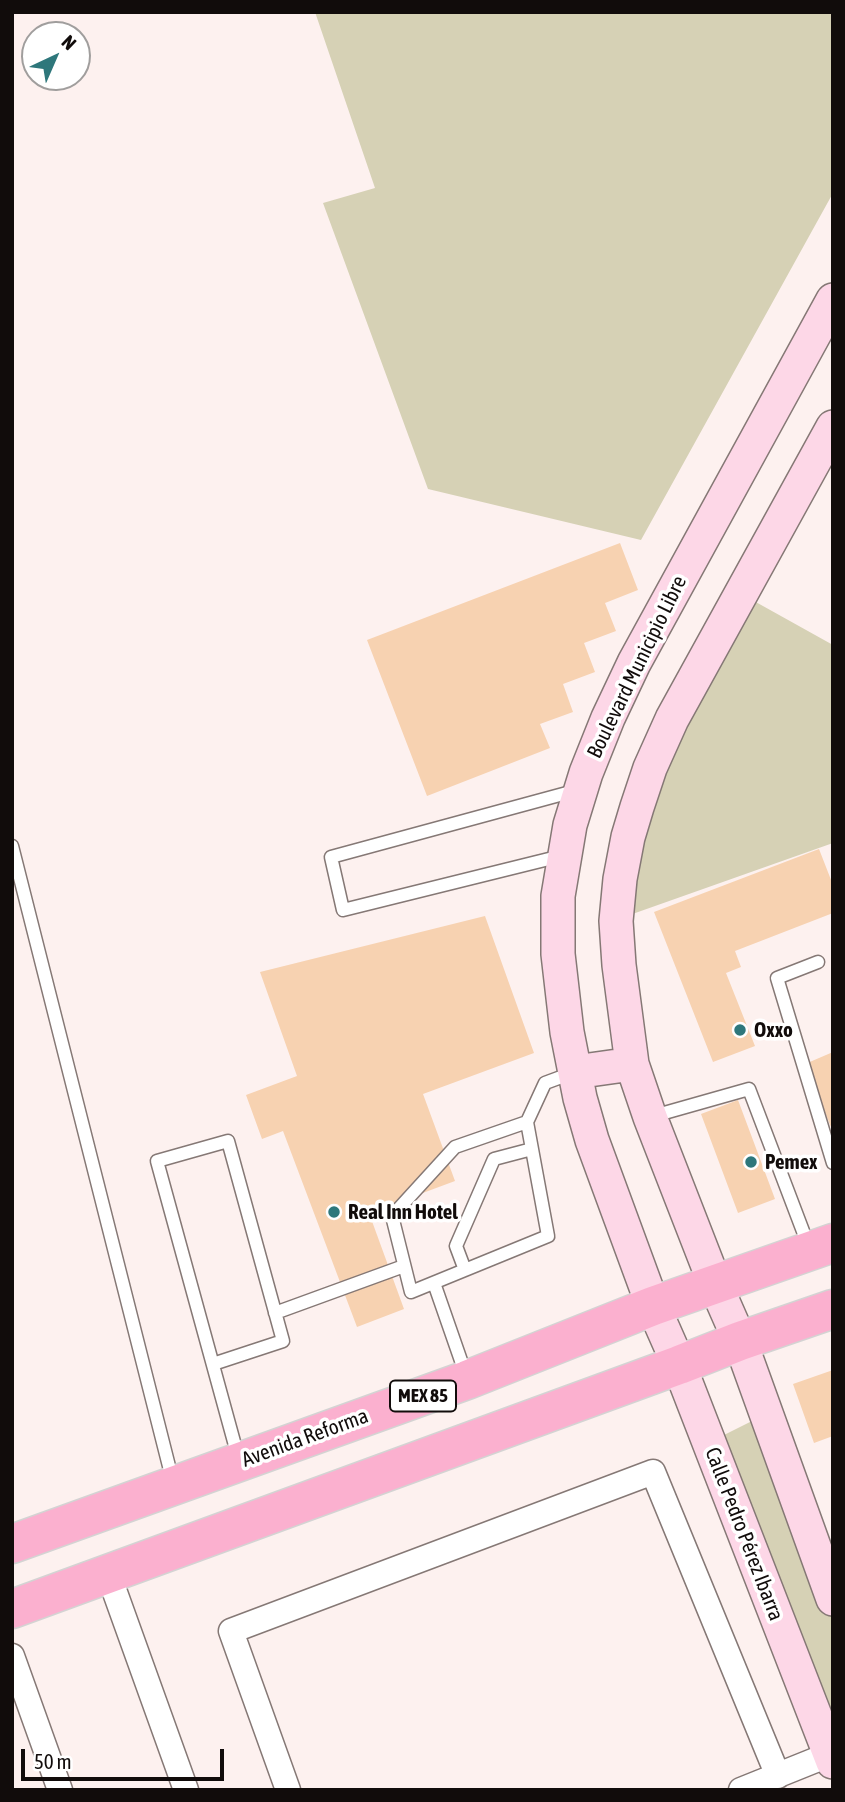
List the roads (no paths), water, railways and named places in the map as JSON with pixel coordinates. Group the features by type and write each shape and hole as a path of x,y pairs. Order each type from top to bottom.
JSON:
{"main road":[{"name":"Boulevard Municipio Libre","path":"653,1306 592,1140 580,1098 567,1032 558,954 558,896 570,825 608,718 635,663 833,300"},
{"path":"833,427 672,719 650,768 628,837 616,921 632,1063 650,1118 740,1341 833,1599"},
{"path":"575,1072 632,1063"},
{"name":"Avenida Reforma","path":"12,1544 467,1380 653,1306 822,1247"},
{"name":"Calle Pedro Pérez Ibarra","path":"653,1306 679,1365 832,1756"},
{"path":"12,1609 833,1309"}],"street":[{"path":"288,1790 231,1631 653,1472 778,1776"},
{"path":"108,1573 186,1790"},
{"path":"12,1656 60,1790"},
{"path":"741,1790 832,1756"}],"lane":[{"path":"565,855 343,910 331,857 582,789"},
{"path":"12,846 174,1485"},
{"path":"818,962 777,978 833,1163"},
{"path":"527,1122 455,1147 392,1216 411,1293 548,1236 527,1122 545,1083 575,1072"},
{"path":"650,1118 749,1089 822,1247"},
{"path":"213,1364 283,1341 228,1141 157,1161 239,1462"},
{"path":"465,1270 456,1246 494,1160 532,1149"},
{"path":"275,1313 404,1266"},
{"path":"434,1283 467,1380"}],"place":[{"name":"Oxxo","path":"740,1030"},
{"name":"Pemex","path":"751,1162"},
{"name":"Real Inn Hotel","path":"334,1212"}]}
